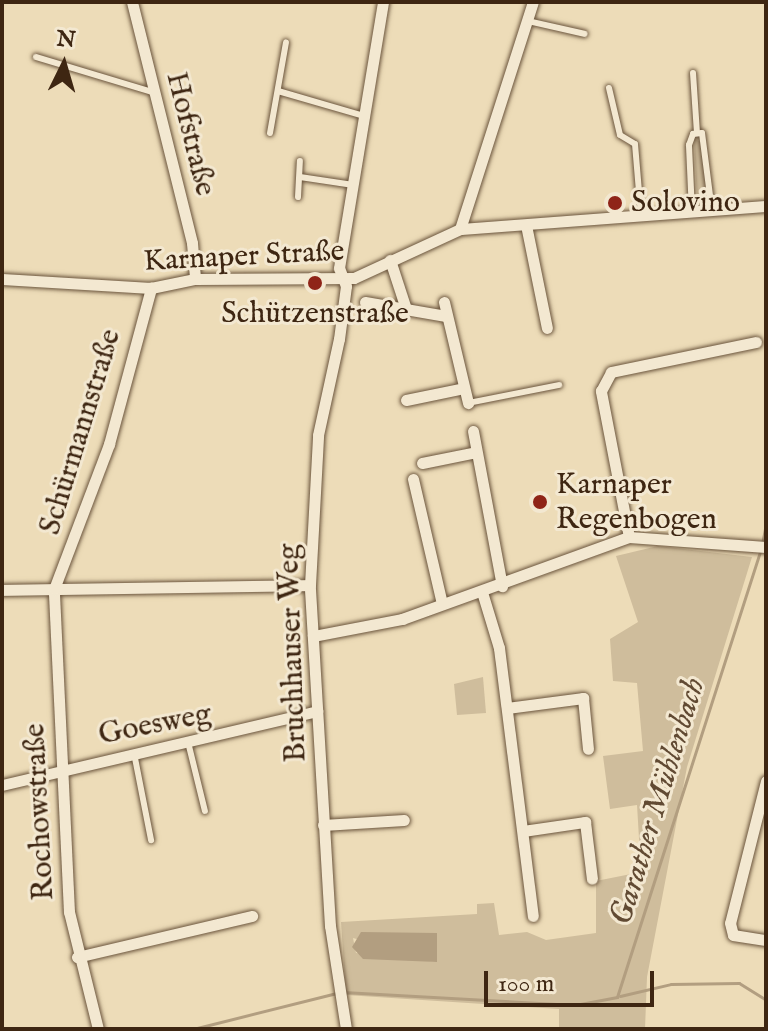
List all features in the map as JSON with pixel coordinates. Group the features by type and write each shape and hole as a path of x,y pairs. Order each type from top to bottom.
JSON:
{"street":[{"name":"Hofstraße","path":"132,2 195,279"},
{"path":"343,278 353,185 383,2"},
{"path":"460,229 533,2"},
{"name":"Karnaper Straße","path":"2,279 151,288 195,279 343,278 460,229 766,206"},
{"path":"526,225 547,328"},
{"path":"390,260 406,309"},
{"name":"Bruchhauser Weg","path":"343,278 339,339 318,435 310,585 323,825 338,992 346,1029"},
{"name":"Schürmannstraße","path":"54,589 109,444 151,288"},
{"path":"365,302 446,316"},
{"path":"444,302 459,389 468,403"},
{"path":"629,537 601,391 611,372 756,342"},
{"path":"406,400 459,389"},
{"path":"473,431 502,586"},
{"path":"422,463 476,452"},
{"path":"413,479 442,604"},
{"path":"313,636 502,586 629,537 762,546"},
{"path":"2,590 310,585"},
{"name":"Rochowstraße","path":"54,589 60,767 77,957 98,1029"},
{"path":"482,592 507,708 533,916"},
{"path":"507,708 583,698 588,749"},
{"name":"Goesweg","path":"2,785 60,767 188,742 317,711"},
{"path":"766,781 730,923 733,935 766,940"},
{"path":"323,825 404,820"},
{"path":"523,831 585,822 592,879"},
{"path":"77,957 252,916"}],"lane":[{"path":"528,21 585,34"},
{"path":"270,133 286,42"},
{"path":"36,57 155,93"},
{"path":"692,212 689,145 697,133 693,73"},
{"path":"609,88 620,135 635,144 641,215"},
{"path":"278,91 364,116"},
{"path":"697,133 706,140 712,211"},
{"path":"298,197 300,161"},
{"path":"300,177 353,185"},
{"path":"468,403 559,385"},
{"path":"188,742 205,811"},
{"path":"134,753 151,840"}],"shaded area":[{"path":"694,138 703,144 707,200 697,200"},
{"path":"658,546 752,557 687,767 647,977 645,1029 559,1029 559,1009 346,995 341,922 477,914 477,904 494,903 499,935 527,932 546,940 596,933 596,881 641,872 637,805 610,809 603,756 643,751 637,683 613,681 610,639 638,622 616,556","holes":["353,938 437,962 356,953"]},
{"path":"483,677 486,713 457,715 454,684"},
{"path":"361,932 437,933 437,962 363,959 352,947"}],"waterway":[{"name":"Garather Mühlenbach","path":"762,544 766,524"},
{"name":"Garather Mühlenbach","path":"343,992 575,1005 617,997 760,552"},
{"path":"620,996 671,984 739,983 766,1000"},
{"name":"Garather Mühlenbach","path":"193,1029 336,993"}],"place":[{"name":"Solovino","path":"615,203"},
{"name":"Schützenstraße","path":"315,283"},
{"name":"Karnaper Regenbogen","path":"540,502"}]}
